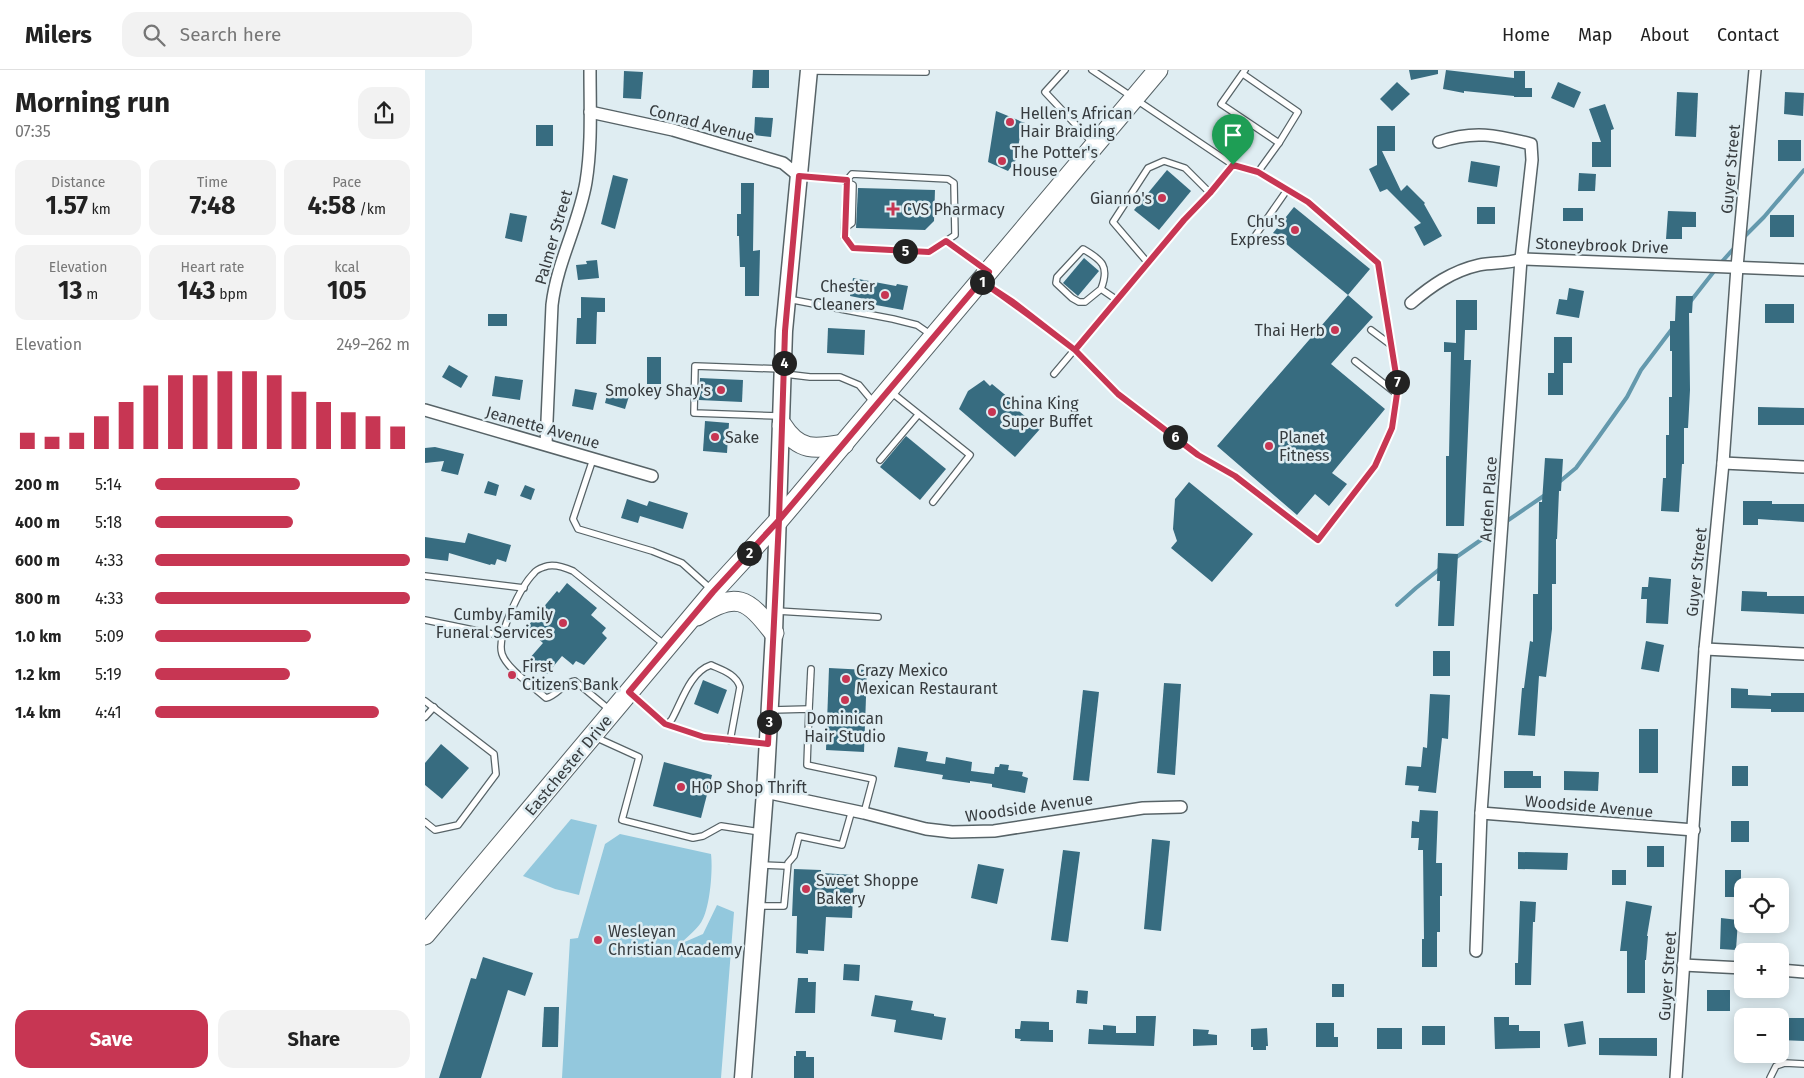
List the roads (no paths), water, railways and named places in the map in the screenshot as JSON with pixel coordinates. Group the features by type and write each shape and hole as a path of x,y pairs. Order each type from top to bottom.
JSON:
{"main road":[{"path":"743,1078 770,710 787,299 809,70"},
{"name":"Eastchester Drive","path":"425,935 689,620 844,444 1158,70"},
{"path":"782,420 789,436 811,448 844,444"},
{"path":"689,620 714,606 738,601 749,604 757,610 774,633"}],"street":[{"name":"Palmer Street","path":"546,444 554,284 579,212 586,183 590,70"},
{"name":"Guyer Street","path":"1676,1078 1705,649 1723,463 1737,267 1755,70"},
{"name":"Conrad Avenue","path":"590,112 673,130 783,163 799,176"},
{"name":"Arden Place","path":"1439,142 1459,136 1478,134 1506,137 1531,144 1532,160 1521,259 1481,813 1476,951"},
{"name":"Stoneybrook Drive","path":"1411,303 1435,283 1453,274 1478,265 1513,262 1521,259 1804,270"},
{"name":"Jeanette Avenue","path":"425,410 653,476"},
{"path":"1723,463 1804,467"},
{"path":"1705,649 1804,654"},
{"name":"Woodside Avenue","path":"765,792 852,810 926,829 972,833 1119,810 1163,806 1181,807"},
{"name":"Woodside Avenue","path":"1481,813 1694,830"},
{"path":"1683,965 1734,968"},
{"path":"1789,971 1804,972"}],"lane":[{"path":"809,70 926,72"},
{"path":"1065,70 1045,92 1095,145"},
{"path":"946,241 1013,302 1075,350 1118,394 1198,455 1235,476 1318,540 1375,466 1392,428 1398,387 1378,263 1308,202 1258,172 1233,165 1135,97 1092,70"},
{"path":"1258,172 1279,143 1298,112 1244,72 1221,104 1279,143"},
{"path":"1148,263 1113,222 1148,168 1164,161 1185,168 1210,193"},
{"path":"1054,374 1233,165"},
{"path":"852,174 948,179 954,183 955,235 929,252 853,248 845,237 847,181 852,174"},
{"path":"799,176 847,181"},
{"path":"1255,236 1287,190"},
{"path":"1083,249 1099,260 1105,268 1101,289 1085,302 1079,302 1060,288 1056,282 1057,277 1083,249"},
{"path":"1101,289 1117,300"},
{"path":"787,299 917,324 934,337"},
{"path":"1371,330 1391,345"},
{"path":"1355,361 1397,394"},
{"path":"782,420 694,413 695,366 783,371 811,377 840,377 859,386 876,406"},
{"path":"889,390 970,455 933,502"},
{"path":"880,460 918,414"},
{"path":"593,459 573,519 578,529 682,563 713,592"},
{"path":"612,712 575,681 571,681 553,696 545,698 507,663 501,653 501,636 517,598 534,572 546,566 561,566 573,571 667,647"},
{"path":"425,576 524,588"},
{"path":"775,611 878,616"},
{"path":"425,620 501,636"},
{"path":"667,725 695,676 702,668 711,665 730,674 739,681 740,687 730,741"},
{"path":"811,669 807,765 873,779 864,813"},
{"path":"629,692 667,725 704,737 768,744"},
{"path":"425,701 494,754 496,774 457,824 435,830 425,822"},
{"path":"425,717 434,707"},
{"path":"770,710 809,709"},
{"path":"593,736 639,757 622,820 693,838 703,836 721,826 762,832"},
{"path":"756,906 784,906 787,866 794,856 799,836 842,845 852,810"},
{"path":"759,865 787,866"},
{"path":"1769,1078 1776,1066 1785,1063 1804,1064"}],"waterway":[{"path":"1742,239 1764,217 1804,170"},
{"path":"1690,302 1736,246"},
{"path":"1558,483 1576,468 1627,397 1641,370 1672,329"},
{"path":"1504,523 1545,495"},
{"path":"1455,558 1498,528"},
{"path":"1397,605 1441,568"}],"place":[{"name":"Hellen's African Hair Braiding","path":"1010,122"},
{"name":"The Potter's House","path":"1002,161"},
{"name":"Gianno's","path":"1162,198"},
{"name":"CVS Pharmacy","path":"893,209"},
{"name":"Chu's Express","path":"1295,230"},
{"name":"Chester Cleaners","path":"885,295"},
{"name":"Thai Herb","path":"1335,330"},
{"name":"Smokey Shay's","path":"721,390"},
{"name":"China King Super Buffet","path":"992,412"},
{"name":"Sake","path":"715,437"},
{"name":"Planet Fitness","path":"1269,446"},
{"name":"Cumby Family Funeral Services","path":"563,623"},
{"name":"First Citizens Bank","path":"512,675"},
{"name":"Crazy Mexico Mexican Restaurant","path":"846,679"},
{"name":"Dominican Hair Studio","path":"845,700"},
{"name":"HOP Shop Thrift","path":"681,787"},
{"name":"Sweet Shoppe Bakery","path":"806,889"},
{"name":"Wesleyan Christian Academy","path":"598,940"}]}
